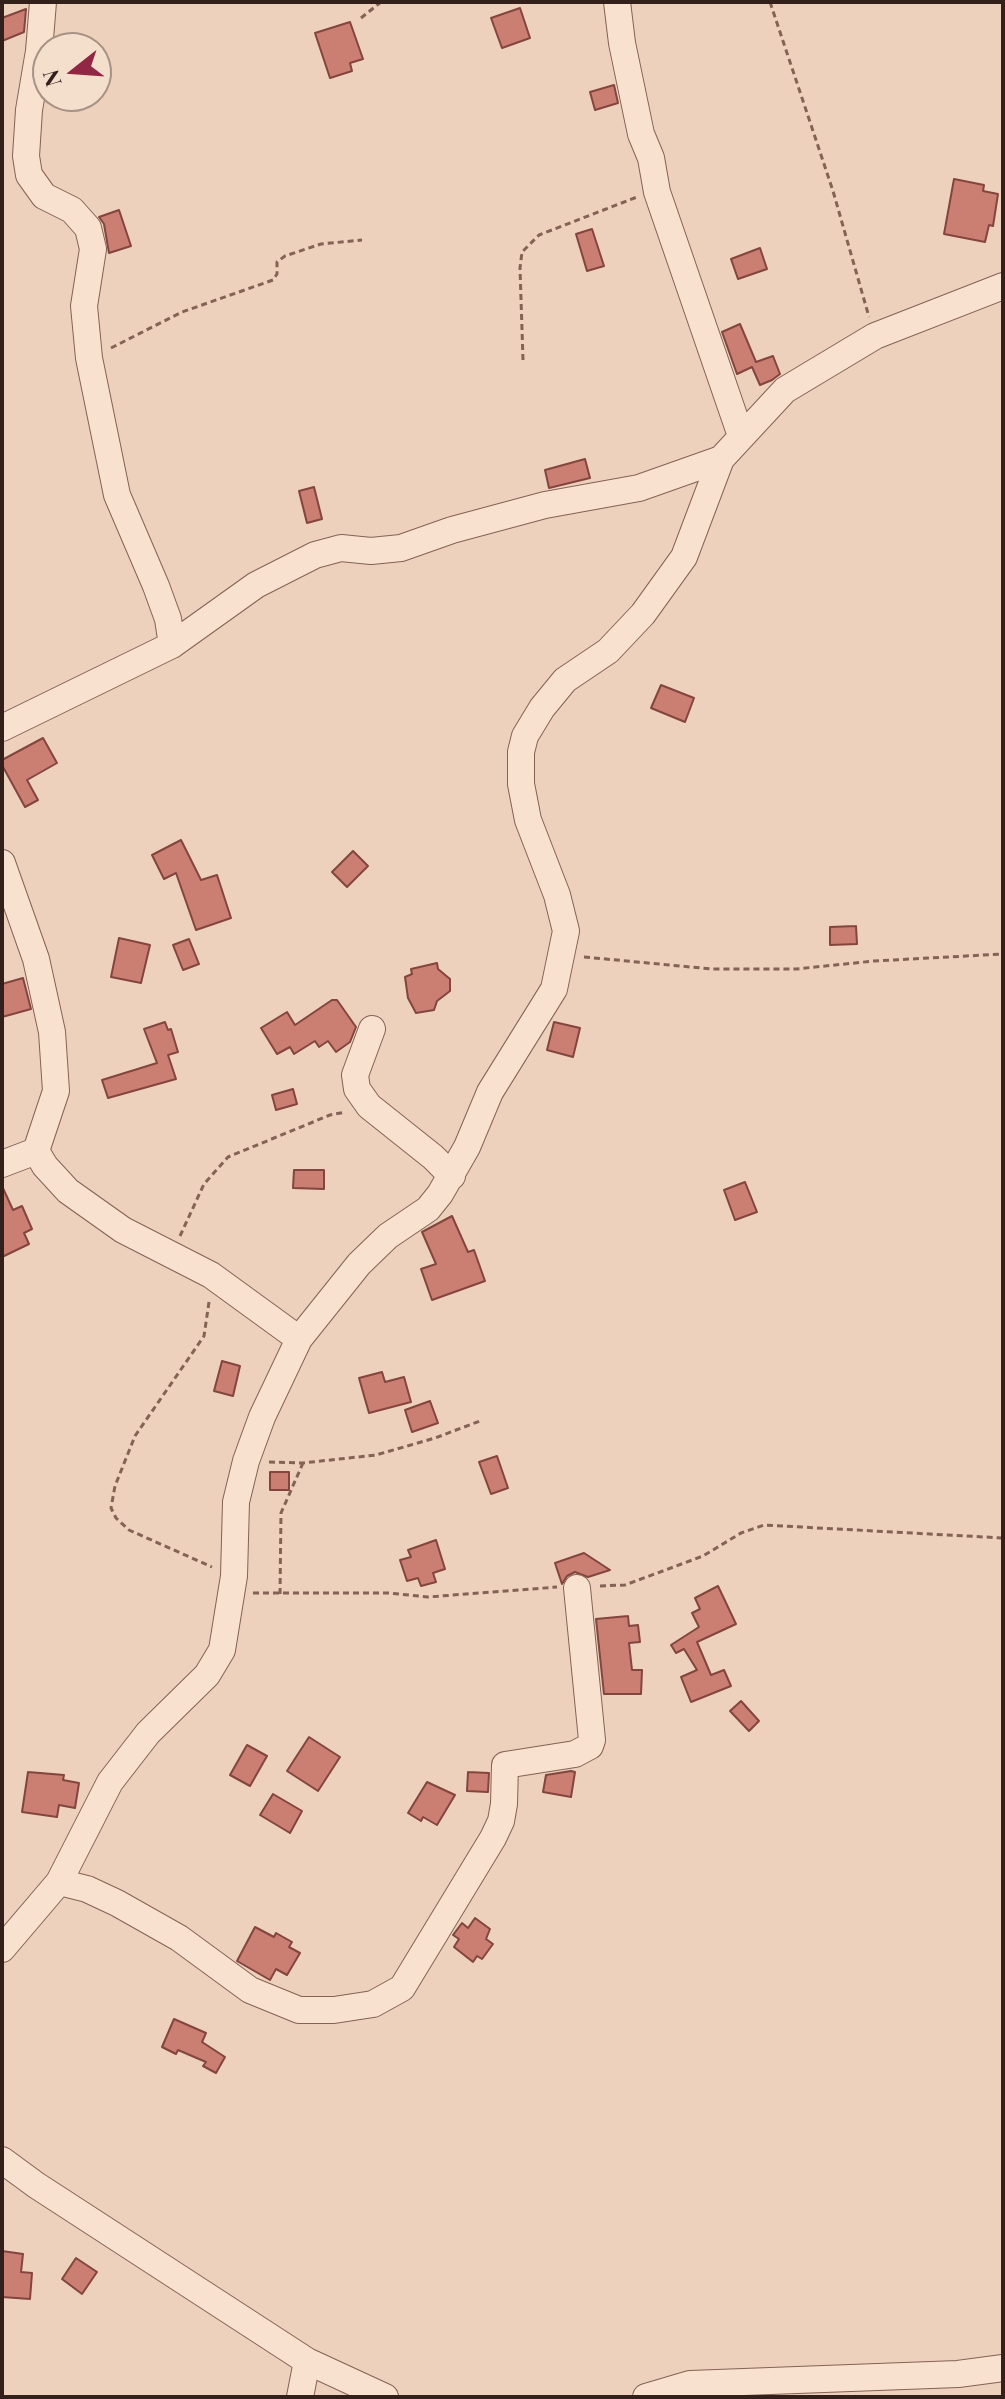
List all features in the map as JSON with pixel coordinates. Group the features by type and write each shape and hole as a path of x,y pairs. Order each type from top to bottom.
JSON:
{"street":[{"path":"43,2 29,110 29,175 44,196 72,210 88,228 93,249 84,306 89,358 117,495 156,586 168,619 172,645"},
{"path":"617,2 622,43 641,134 741,436"},
{"path":"2,1949 59,1882 110,1782 148,1733 207,1675 222,1650 233,1584 236,1502 246,1461 262,1417 299,1339 359,1264 388,1236 428,1209 452,1176 490,1092 554,989 563,958 566,931 557,895 528,820 521,784 521,752 525,736 542,708 565,680 608,651 643,614 684,557 721,459 785,390 875,336 1003,286"},
{"path":"2,728 172,645 256,585 315,555 341,548 371,551 401,548 452,530 545,505 639,488 721,459"},
{"path":"2,863 36,959 56,1061 56,1091 36,1151 45,1166 68,1191 123,1230 211,1275 299,1339"},
{"path":"372,1029 355,1075 357,1089 369,1106 452,1176"},
{"path":"2,1164 36,1151"},
{"path":"59,1882 87,1889 117,1903 179,1938 250,1990 299,2010 334,2010 373,2004 402,1988 501,1821 505,1765 575,1754 590,1746 592,1740 577,1588"},
{"path":"2,2160 307,2361 385,2397"},
{"path":"300,2397 307,2361"},
{"path":"646,2397 690,2384 943,2375 1003,2368"}],"path":[{"path":"361,18 381,2"},
{"path":"770,2 833,191 875,336"},
{"path":"523,360 522,252 539,235 644,194 654,177"},
{"path":"89,358 182,312 273,280 277,274 277,262 285,256 321,244 362,240"},
{"path":"563,958 620,959 712,969 796,969 1003,954"},
{"path":"171,1254 204,1184 228,1157 330,1115 369,1106"},
{"path":"211,1275 204,1336 135,1436 115,1486 111,1508 116,1518 129,1530 233,1584 280,1594 389,1593 428,1597 625,1585 703,1556 741,1533 764,1525 1003,1538"},
{"path":"246,1461 303,1463 376,1455 480,1421"},
{"path":"280,1594 281,1513 303,1463"}],"building":[{"path":"520,8 530,38 502,48 491,18"},
{"path":"26,9 24,32 2,41 2,18"},
{"path":"350,22 363,59 350,63 352,71 330,78 315,33"},
{"path":"614,85 618,103 595,110 590,92"},
{"path":"954,179 984,185 983,191 998,194 993,226 989,225 985,242 944,234"},
{"path":"119,210 131,246 109,253 104,224 99,217"},
{"path":"592,229 604,266 587,271 576,234"},
{"path":"760,248 767,269 738,279 731,259"},
{"path":"740,324 756,362 773,356 780,374 772,380 760,385 752,367 737,374 722,332"},
{"path":"585,459 590,478 549,488 545,470"},
{"path":"314,487 322,519 307,523 299,491"},
{"path":"661,685 694,698 685,722 651,708"},
{"path":"43,738 57,763 27,780 38,800 25,807 2,760"},
{"path":"181,840 201,880 217,875 231,918 196,930 176,873 164,879 152,855"},
{"path":"353,851 368,866 347,887 332,872"},
{"path":"856,926 857,944 830,945 830,927"},
{"path":"119,938 150,945 141,983 111,977"},
{"path":"189,939 199,964 183,970 173,945"},
{"path":"437,963 438,969 450,979 450,991 437,1001 434,1010 416,1013 408,998 405,977 412,974 411,969"},
{"path":"23,978 31,1009 2,1017 2,984"},
{"path":"332,1000 337,1000 356,1027 350,1042 336,1052 328,1041 319,1047 315,1041 294,1054 290,1047 277,1054 261,1028 287,1012 295,1025"},
{"path":"165,1022 168,1030 171,1029 178,1052 168,1055 176,1079 108,1098 102,1080 157,1063 144,1029"},
{"path":"554,1022 580,1028 573,1057 547,1050"},
{"path":"293,1089 297,1104 276,1110 272,1095"},
{"path":"294,1170 324,1170 324,1189 293,1188"},
{"path":"745,1182 757,1212 735,1220 724,1190"},
{"path":"2,1186 13,1210 22,1206 32,1229 24,1233 29,1244 2,1257"},
{"path":"452,1216 468,1252 474,1250 485,1281 432,1300 421,1269 436,1264 422,1232"},
{"path":"222,1361 240,1366 233,1396 214,1391"},
{"path":"382,1372 385,1382 404,1377 411,1402 369,1413 359,1378"},
{"path":"430,1401 438,1423 412,1432 405,1410"},
{"path":"497,1456 508,1488 491,1494 479,1462"},
{"path":"270,1472 289,1472 289,1490 270,1490"},
{"path":"436,1540 445,1569 433,1573 436,1582 421,1586 418,1578 407,1581 400,1560 411,1557 408,1550"},
{"path":"584,1553 610,1570 588,1577 575,1572 567,1576 562,1584 555,1563"},
{"path":"718,1586 736,1624 697,1642 711,1675 724,1670 731,1686 691,1702 681,1677 697,1670 684,1649 676,1653 671,1645 699,1627 692,1613 700,1609 695,1598"},
{"path":"628,1616 629,1626 638,1625 640,1642 629,1643 632,1670 642,1670 641,1694 604,1694 596,1619"},
{"path":"741,1701 759,1721 749,1731 730,1711"},
{"path":"309,1737 340,1757 318,1791 287,1771"},
{"path":"247,1745 267,1756 250,1786 230,1775"},
{"path":"28,1772 64,1775 63,1780 79,1783 75,1808 59,1805 57,1817 22,1812"},
{"path":"468,1772 489,1773 488,1792 467,1791"},
{"path":"575,1772 571,1797 543,1792 546,1775"},
{"path":"427,1782 455,1795 437,1825 423,1817 421,1821 408,1813"},
{"path":"273,1794 302,1811 290,1833 260,1815"},
{"path":"475,1918 490,1929 486,1939 493,1944 482,1959 477,1956 473,1962 454,1947 459,1939 453,1935 462,1923 468,1928"},
{"path":"255,1927 292,1942 289,1947 300,1953 287,1975 276,1969 270,1980 237,1961"},
{"path":"174,2019 206,2033 202,2042 225,2057 216,2073 203,2066 206,2062 162,2047"},
{"path":"2,2251 23,2254 21,2272 32,2273 30,2299 2,2297"},
{"path":"76,2258 97,2272 82,2294 62,2279"}]}
